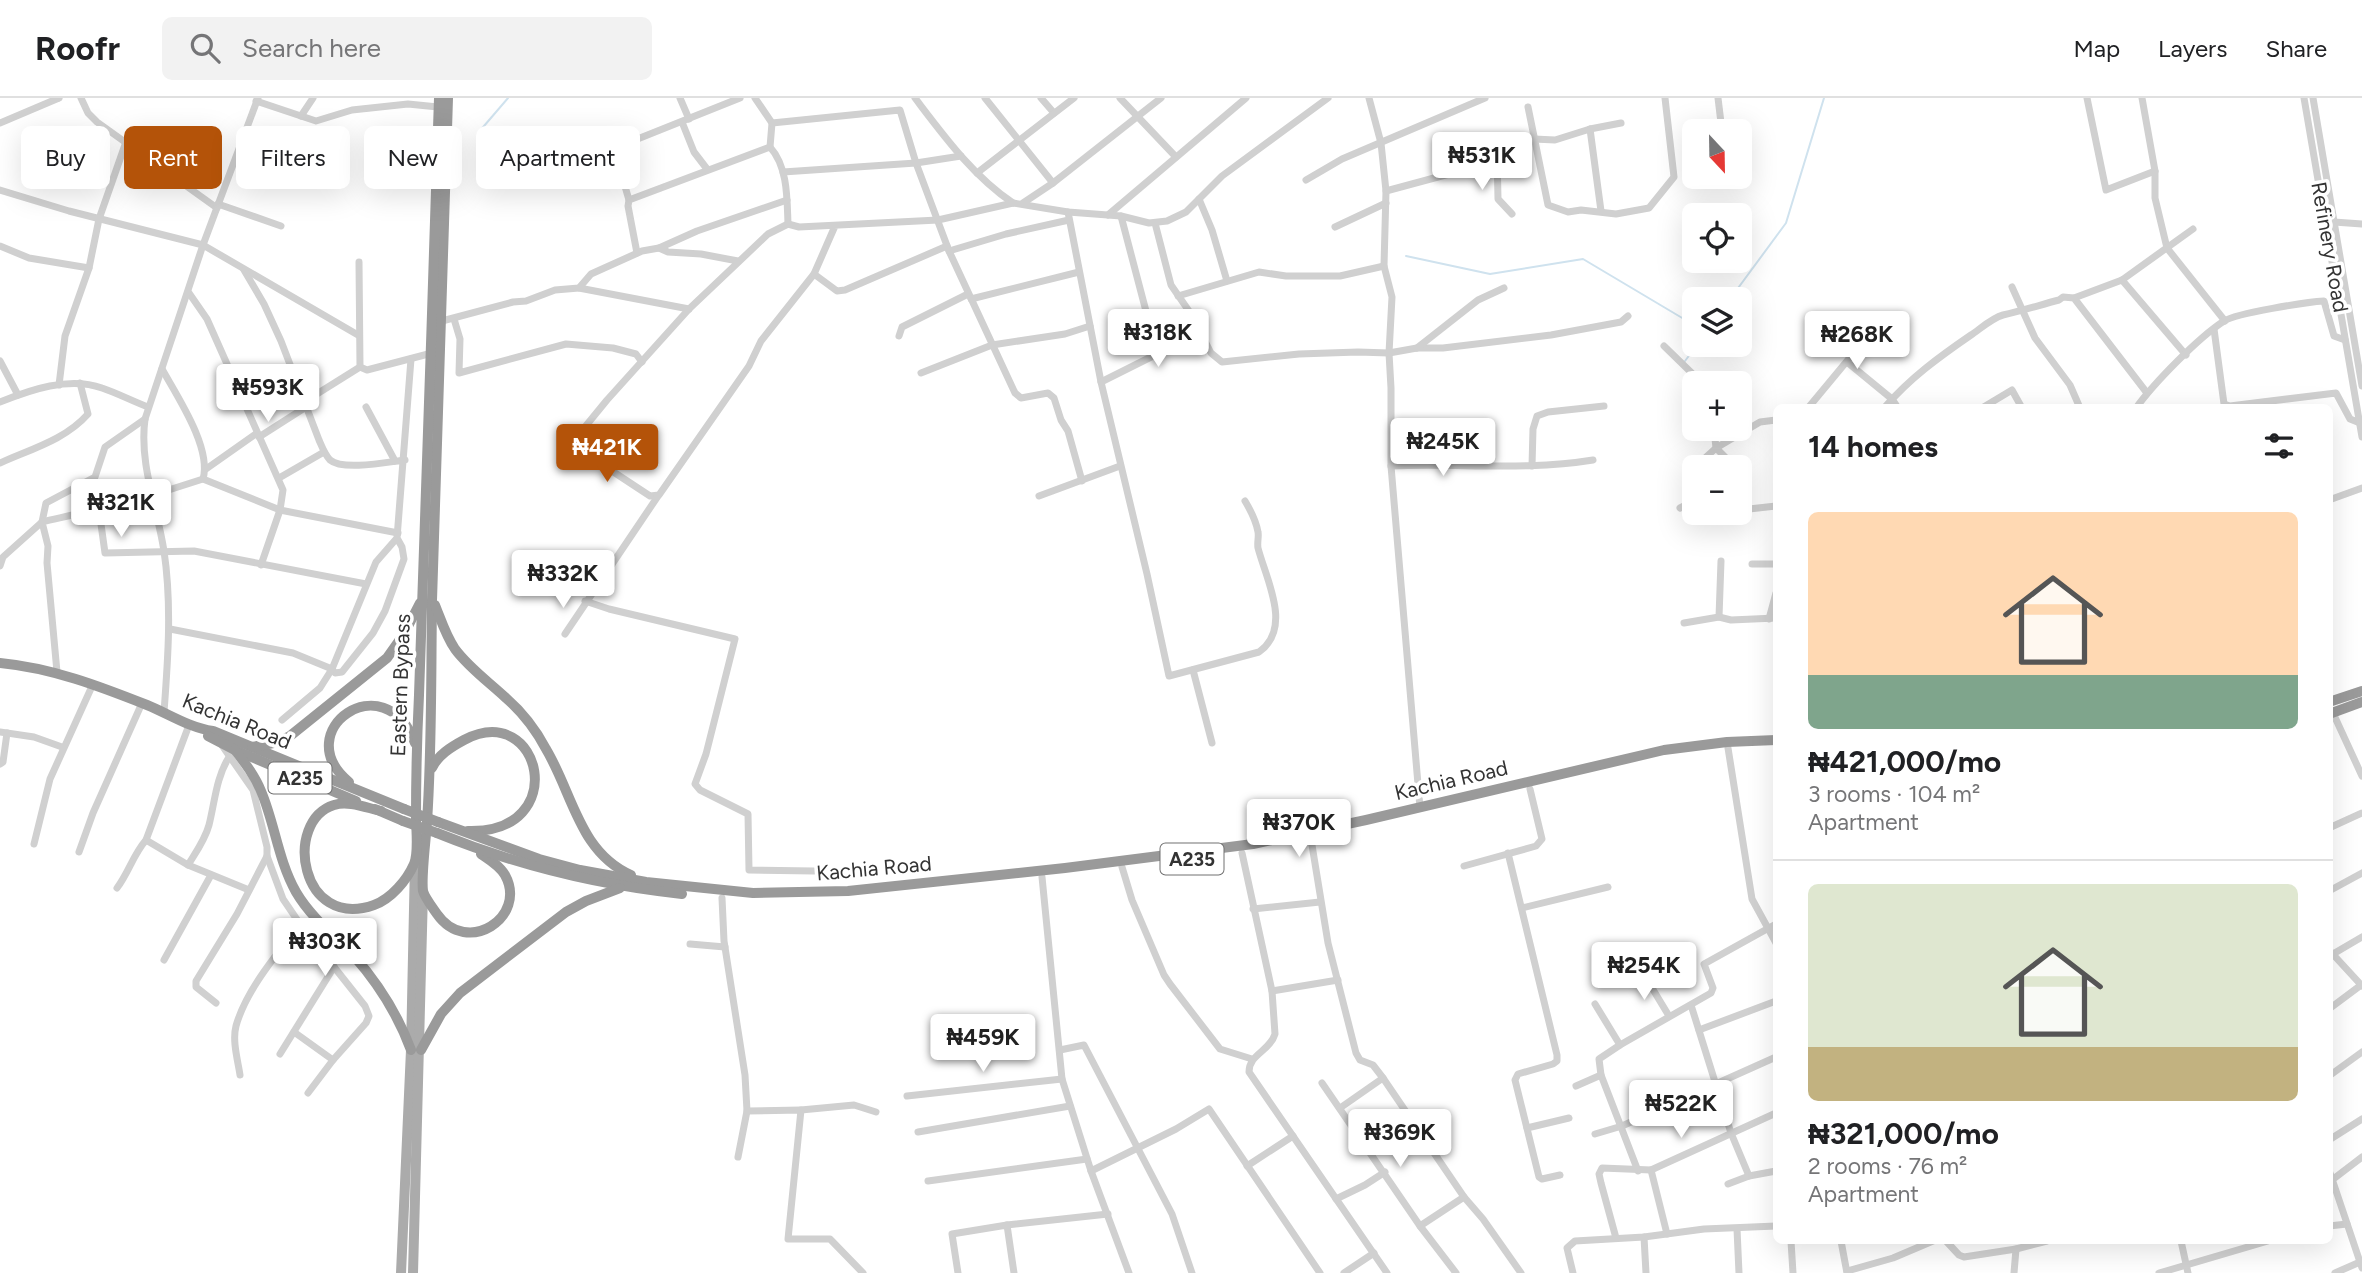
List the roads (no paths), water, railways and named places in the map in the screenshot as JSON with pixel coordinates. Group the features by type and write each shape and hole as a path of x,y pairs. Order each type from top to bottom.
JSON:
{"highway":[{"name":"Eastern Bypass","path":"415,862 417,747 428,598 442,321 448,98"},
{"name":"Eastern Bypass","path":"424,892 430,771 428,598 438,102"},
{"path":"252,747 279,742 290,736 377,668 396,647 428,598 460,656 508,699 546,748 585,833 596,850 623,872 649,885"},
{"name":"Kachia Road","path":"0,663 57,672 93,684 195,727 359,790 404,815 437,828 459,831 539,859 580,870 722,898 853,898 1253,844 1664,750 1727,742 1773,740"},
{"path":"2333,701 2362,691"},
{"path":"2333,713 2362,702"},
{"path":"359,790 340,775 330,752 332,732 345,713 367,705 386,710 404,723 417,747"},
{"name":"A235","path":"195,727 220,742 232,753 381,811 404,815"},
{"path":"430,771 441,755 458,743 481,733 504,734 528,752 533,761 536,779 534,790 524,809 508,822 489,830 459,831"},
{"name":"Kachia Road","path":"470,847 554,873 624,887 649,885 753,893 824,893 1042,877 1242,853 1661,758 1728,748 1773,746"},
{"path":"232,753 251,771 261,791 280,855 296,891 309,910 378,986 416,1050 441,1014 460,993 566,912 586,901 624,887"},
{"path":"381,811 346,803 335,804 319,815 309,832 304,855 314,888 340,907 373,906 391,895 415,862"},
{"name":"A235","path":"437,828 470,847"},
{"path":"424,892 439,918 451,928 467,933 495,925 502,917 509,900 508,884 500,868 470,847"}],"main road":[{"name":"Eastern Bypass","path":"413,1273 415,862"},
{"name":"Eastern Bypass","path":"401,1273 424,892"}],"street":[{"path":"0,123 59,98"},
{"path":"81,98 90,117 124,141"},
{"path":"301,117 313,98"},
{"path":"680,98 695,152 707,169"},
{"path":"637,253 624,183 627,168 620,146 740,98"},
{"path":"755,98 772,122 770,147 778,155 783,172 788,224"},
{"path":"915,98 961,156 995,191 1013,203"},
{"path":"985,98 1053,183"},
{"path":"1041,98 1054,113"},
{"path":"977,173 1074,98"},
{"path":"1120,98 1176,157"},
{"path":"1023,203 1053,183 1161,98"},
{"path":"1108,215 1247,98"},
{"path":"814,274 837,291 845,290 948,248 1069,216 1121,215 1155,223 1167,221 1186,212 1222,177 1328,98"},
{"path":"1369,98 1381,143 1386,191 1384,266 1392,297 1389,353 1391,466 1419,808"},
{"path":"1306,180 1342,159 1485,98"},
{"path":"1528,107 1548,205 1568,212 1601,211 1616,214 1649,208 1675,177 1665,98"},
{"path":"1718,98 1721,119"},
{"path":"2087,98 2106,190 2155,171"},
{"path":"2142,98 2155,171 2155,198 2166,248 2225,320"},
{"name":"Refinery Road","path":"2304,98 2362,437"},
{"name":"Refinery Road","path":"2312,98 2362,386"},
{"path":"164,712 170,629 164,552 142,441 145,418 203,245 257,99 316,121 352,110 438,102"},
{"path":"772,122 900,110 916,163 948,248 1015,393 1021,398 1048,393 1054,398 1061,420 1068,431 1082,481"},
{"path":"1386,191 1449,174 1510,145 1534,139 1555,140 1621,123"},
{"path":"1590,129 1601,211"},
{"path":"629,200 770,147"},
{"path":"59,385 65,335 89,268 99,219 124,148"},
{"path":"1497,152 1498,199 1512,214"},
{"path":"783,172 916,163 961,156"},
{"path":"1475,163 1486,179"},
{"path":"194,189 218,206 281,226"},
{"path":"0,190 99,219 203,245 358,335"},
{"path":"1199,199 1212,230 1227,282"},
{"path":"579,288 591,274 637,253 659,248 697,231 787,200"},
{"path":"659,495 650,496 571,444 689,309 768,234 788,224 799,227 938,220 1013,203 1023,203 1069,216"},
{"path":"1335,228 1386,203"},
{"path":"1121,215 1157,353"},
{"path":"1069,216 1101,382 1169,676 1259,652 1268,646 1273,635 1276,605 1257,544 1258,533 1254,516 1245,501"},
{"path":"2334,222 2362,224"},
{"path":"1155,223 1171,285 1191,314 1211,353 1222,362 1299,354 1389,353 1417,348 1443,348 1551,335 1621,322 1629,316"},
{"path":"565,634 585,601 612,567 749,366 761,341 814,274 835,226"},
{"path":"1888,404 1924,368 2001,316 2063,297 2074,298 2122,280 2193,229"},
{"path":"0,246 29,258 89,268"},
{"path":"659,248 667,252 701,254 738,261"},
{"path":"359,262 360,367"},
{"path":"1178,296 1259,272 1286,276 1340,276 1384,266"},
{"path":"244,269 264,304 324,452 336,464 346,465 405,460"},
{"path":"899,336 902,327 970,297 1080,272"},
{"path":"2122,280 2186,355"},
{"path":"2012,287 2035,338 2070,385 2078,404"},
{"path":"442,321 526,301 555,290 579,288 689,309"},
{"path":"1417,348 1478,300 1504,288"},
{"path":"189,293 207,319 284,490 261,565"},
{"path":"2074,298 2147,393"},
{"path":"2139,404 2147,393 2225,320 2324,301 2334,336 2345,340"},
{"path":"1811,404 1878,328 1891,318"},
{"path":"454,319 460,339 459,373 565,344 613,348 636,354 642,362"},
{"path":"921,373 992,345 1065,334 1090,326"},
{"path":"1101,382 1157,353 1197,327"},
{"path":"2214,329 2224,404"},
{"path":"1664,346 1690,371"},
{"path":"360,367 367,370 432,353"},
{"path":"170,629 293,653 332,669 335,673 342,672 373,633 385,611 404,559 397,536 411,359"},
{"path":"0,361 18,395"},
{"path":"1847,362 1895,404"},
{"path":"206,469 360,367"},
{"path":"162,369 194,431 206,469 203,480"},
{"path":"0,463 68,433 81,422 88,414 80,383"},
{"path":"0,402 59,385 80,383 100,387 148,407"},
{"path":"1989,404 2012,390 2020,404"},
{"path":"2247,404 2336,393 2350,419 2360,423"},
{"path":"1532,466 1533,429 1537,416 1548,412 1604,406"},
{"path":"366,407 395,461"},
{"path":"57,672 47,563 48,546 42,522 46,503 95,477 105,447 145,418"},
{"path":"1708,455 1760,422 1773,421"},
{"path":"1715,441 1716,448 1723,455"},
{"path":"279,478 324,452"},
{"path":"1391,466 1532,466 1592,460"},
{"path":"1039,496 1120,466"},
{"path":"153,495 203,480 280,510 397,536"},
{"path":"2333,499 2362,488"},
{"path":"1752,509 1773,506"},
{"path":"0,566 3,558 42,522 72,514 78,515 97,507 105,553 194,551 366,583"},
{"path":"282,720 320,688 332,669 376,562 397,536"},
{"path":"1718,617 1721,561"},
{"path":"1752,564 1773,564"},
{"path":"585,601 735,639 706,754 695,784 700,790 748,814 749,870 814,871"},
{"path":"1684,623 1718,617 1731,620 1773,619"},
{"path":"1193,670 1212,743"},
{"path":"34,844 50,779 62,747 93,684"},
{"path":"79,852 93,813 142,703"},
{"path":"2333,718 2362,776"},
{"path":"117,888 130,870 134,854 146,840 195,727"},
{"path":"0,764 3,762 4,733 34,737 62,747"},
{"path":"1728,748 1752,899 1773,938"},
{"path":"188,865 202,843 217,781 232,753"},
{"path":"232,753 253,790 267,856 283,898 300,924 365,1006 369,1016 308,1094"},
{"path":"1464,866 1536,846 1542,839 1530,789"},
{"path":"2333,826 2362,813"},
{"path":"1311,839 1320,902 1358,1058 1373,1065 1464,1197 1521,1273"},
{"path":"146,840 188,865 249,890"},
{"path":"1242,853 1272,991 1274,1038 1252,1059 1248,1072 1387,1273"},
{"path":"1508,853 1558,1055 1553,1064 1515,1076 1539,1177 1542,1179 1560,1175"},
{"path":"216,1003 196,987 196,981 229,928 267,856"},
{"path":"1122,867 1132,900 1170,984 1220,1049 1252,1059"},
{"path":"2333,889 2362,873"},
{"path":"164,960 211,875"},
{"path":"1042,877 1062,1079 1091,1171 1129,1273"},
{"path":"1522,908 1608,887"},
{"path":"722,898 737,1050 747,1111 738,1157"},
{"path":"1253,909 1320,902"},
{"path":"240,1075 237,1024 257,984 300,924"},
{"path":"1638,1171 1601,1075 1599,1059 1711,993 1713,988 1704,964 1773,925"},
{"path":"2333,951 2362,937"},
{"path":"690,944 725,947"},
{"path":"2333,954 2361,986 2333,1006"},
{"path":"280,1054 334,967"},
{"path":"1643,972 1669,1016"},
{"path":"1272,991 1338,980"},
{"path":"1699,1030 1773,1002"},
{"path":"1595,1004 1620,1045"},
{"path":"1692,1004 1731,1133 1749,1176"},
{"path":"294,1032 332,1060"},
{"path":"1060,1050 1084,1045 1172,1214 1192,1273"},
{"path":"2333,1073 2362,1052"},
{"path":"1595,1134 1622,1126 1773,1058"},
{"path":"1576,1086 1601,1075"},
{"path":"907,1096 1062,1079"},
{"path":"1340,1108 1383,1079"},
{"path":"1322,1083 1420,1226 1456,1273"},
{"path":"747,1111 854,1105 876,1112"},
{"path":"918,1132 1070,1106"},
{"path":"1091,1171 1209,1109 1316,1271"},
{"path":"801,1110 788,1239 830,1239 863,1273"},
{"path":"1616,1238 1600,1170 1605,1167 1651,1170 1773,1114"},
{"path":"1527,1128 1569,1118"},
{"path":"2333,1137 2362,1119"},
{"path":"1247,1166 1293,1136"},
{"path":"2333,1179 2362,1157"},
{"path":"928,1181 1087,1159"},
{"path":"1651,1170 1667,1234"},
{"path":"1336,1199 1366,1185 1385,1172"},
{"path":"1728,1184 1749,1176 1773,1172"},
{"path":"2333,1186 2361,1265 2335,1273"},
{"path":"1420,1226 1464,1197"},
{"path":"958,1273 952,1234 1108,1214"},
{"path":"2333,1225 2347,1223"},
{"path":"1007,1226 1014,1273"},
{"path":"1573,1273 1567,1255 1569,1244 1585,1239 1773,1226"},
{"path":"1737,1229 1739,1273"},
{"path":"1644,1237 1646,1273"},
{"path":"1791,1244 1793,1273"},
{"path":"1842,1244 1847,1272 1893,1258 1926,1244"},
{"path":"1949,1244 1964,1257 2035,1244"},
{"path":"2182,1244 2187,1270"},
{"path":"2159,1273 2187,1270 2260,1244"},
{"path":"2014,1273 2016,1249"},
{"path":"1345,1273 1374,1253"}],"waterway":[{"path":"484,126 508,98"},
{"path":"1739,287 1786,223 1824,98"},
{"path":"1406,256 1490,274 1583,259 1682,318"},
{"path":"1685,361 1688,357"}]}
